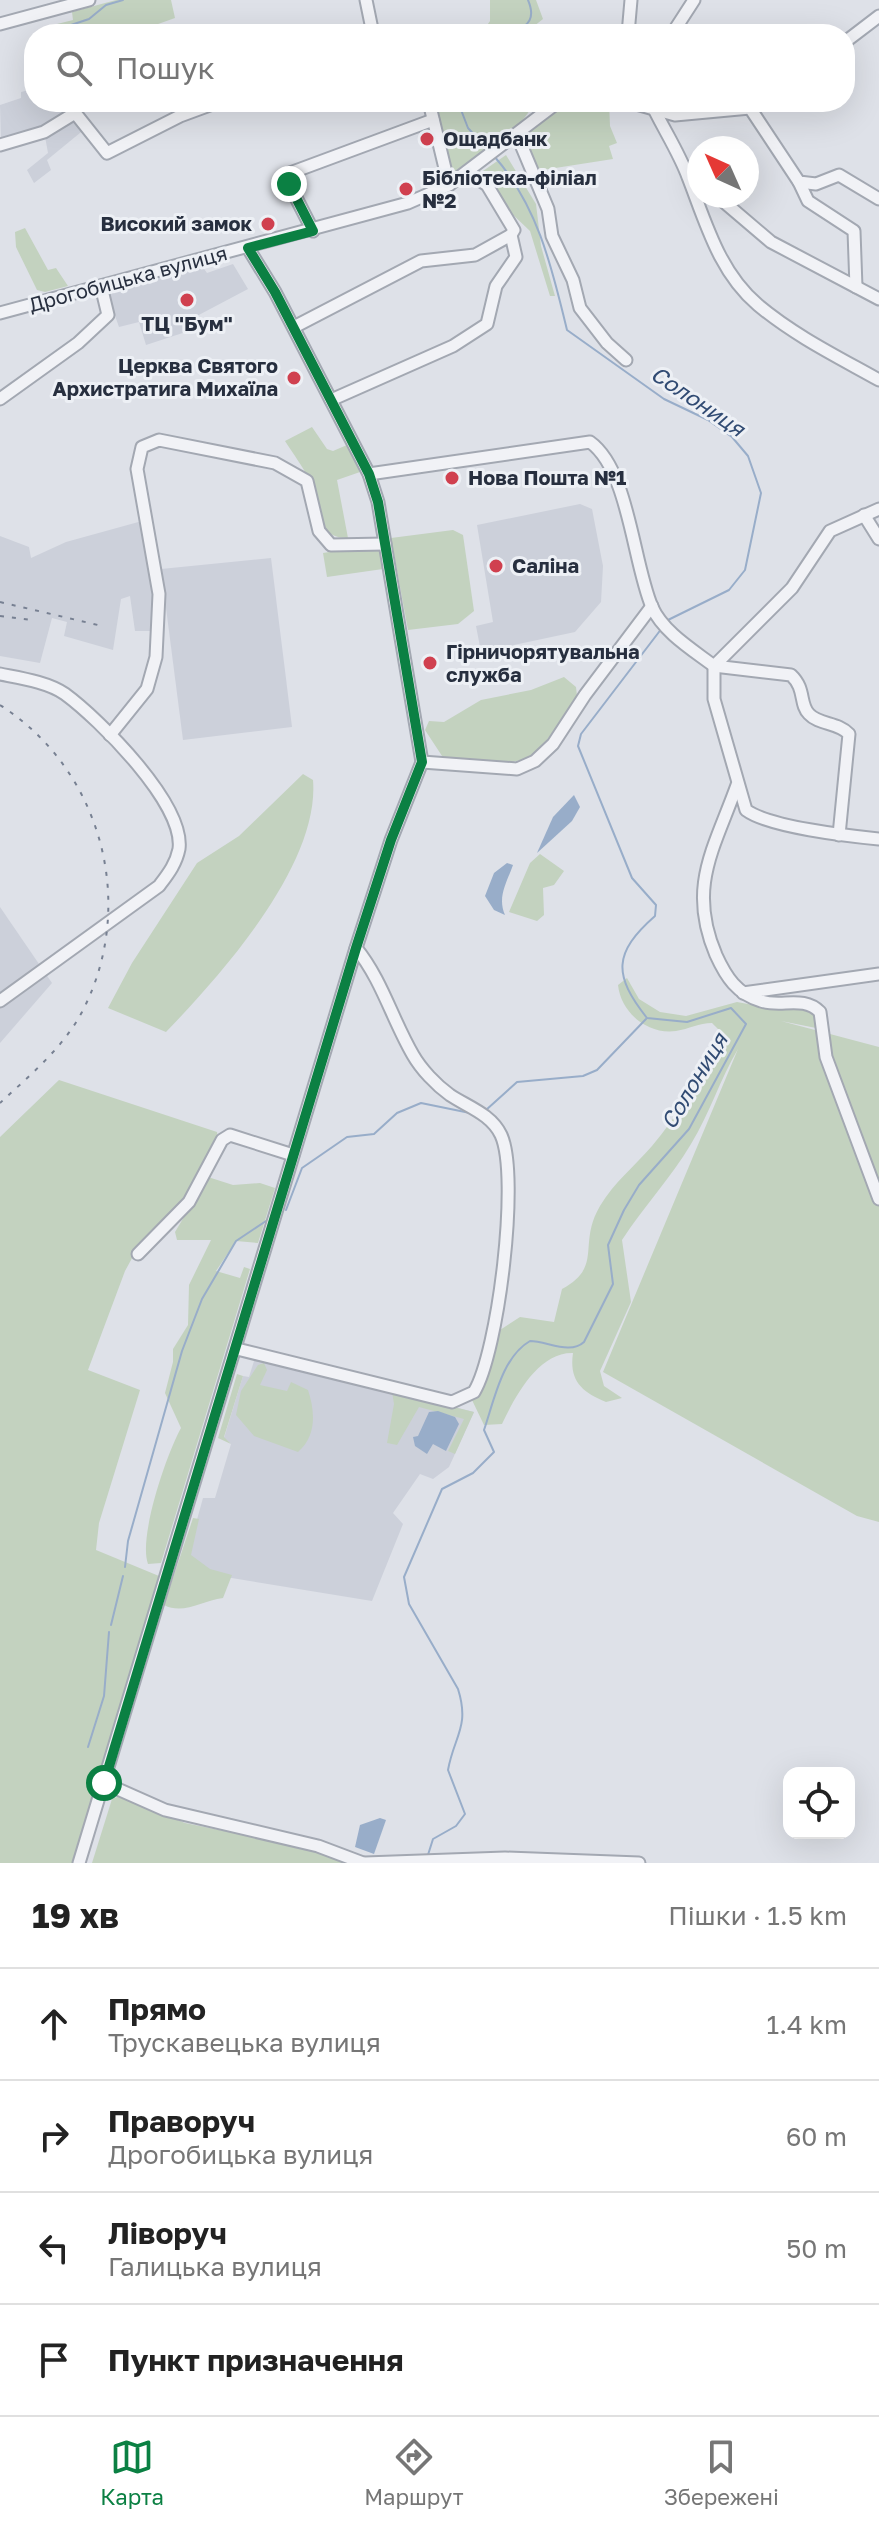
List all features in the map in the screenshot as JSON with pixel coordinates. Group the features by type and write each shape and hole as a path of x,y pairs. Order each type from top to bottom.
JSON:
{"street":[{"path":"0,24 89,0"},
{"path":"366,0 371,24"},
{"path":"629,24 631,0"},
{"path":"678,24 694,0"},
{"path":"855,34 879,16"},
{"path":"0,145 44,132 75,113 107,153 191,112"},
{"path":"431,112 449,185"},
{"name":"Дрогобицька вулиця","path":"2,314 408,203 449,185 546,112"},
{"path":"656,112 687,167"},
{"path":"666,112 699,115 716,112"},
{"path":"759,112 808,201 854,231 856,287"},
{"path":"313,231 287,180 290,173 433,120"},
{"path":"517,135 548,209 552,236 573,280 580,308 607,343 626,360"},
{"path":"294,327 421,261 475,255 511,235 514,230 487,185 472,168"},
{"path":"799,182 816,184 839,175 879,199"},
{"path":"700,208 703,224 743,289 758,305 814,344 879,380"},
{"path":"731,208 771,242 879,299"},
{"path":"331,400 453,346 487,324 496,286 516,257 511,235"},
{"path":"79,1863 356,948 391,840 422,762 385,544 369,474 294,327 248,248"},
{"path":"0,399 78,343 108,315 101,286"},
{"path":"110,735 147,689 156,657 159,594 137,469 142,447 159,440 275,463 307,481 319,531 331,545 385,544"},
{"path":"369,474 590,442 605,456 652,606 660,619 714,666 791,675 804,692 804,706 811,716 839,726 849,734 839,835"},
{"path":"879,509 830,531 792,588 714,666 714,699 741,803 749,813 839,835 879,839"},
{"path":"864,515 879,539"},
{"path":"422,762 506,769 535,761 553,744 585,695 652,606"},
{"path":"0,674 63,693 110,735 163,797 175,824 179,846 173,869 132,908 0,1001"},
{"path":"737,785 704,877 702,918 723,971 742,993 763,1002 808,1003 820,1012 826,1057 879,1199"},
{"path":"237,1349 452,1402 474,1392 491,1349 509,1194 502,1136 490,1119 447,1093 419,1064 374,970 356,948"},
{"path":"742,993 879,974"},
{"path":"138,1254 189,1202 222,1140 230,1135 293,1155"},
{"path":"104,1783 165,1810 318,1846 364,1863 505,1858 639,1863"}],"shaded area":[{"path":"24,91 24,112 66,112 86,128 47,160 51,170 34,183 27,170 48,153 44,131 1,141 0,105 21,98 21,92"},
{"path":"233,264 248,289 195,317 198,328 146,345 139,322 119,327 106,290 202,266 207,273"},
{"path":"580,504 592,509 603,566 601,602 575,632 481,652 476,626 493,622 477,525"},
{"path":"142,521 155,594 155,631 135,631 130,596 121,599 113,650 64,636 67,622 52,618 40,663 0,656 0,536 29,547 31,558 66,542"},
{"path":"271,558 292,727 183,740 161,569"},
{"path":"0,907 52,983 0,1043"},
{"path":"260,1358 474,1412 449,1467 433,1479 420,1474 393,1513 403,1524 372,1601 183,1570 203,1498 215,1498 231,1444 224,1438 243,1376 249,1377 254,1361"}],"green space":[{"path":"116,0 171,0 175,18 158,24 57,24 73,20 72,12"},
{"path":"490,0 536,0 543,19 537,24 488,24"},
{"path":"436,112 528,112 512,131 453,172"},
{"path":"556,112 609,112 610,126 617,143 609,146 613,159 536,171 526,150 527,138 545,118"},
{"path":"506,155 536,204 541,246 555,296 550,296 530,231 509,211 483,171"},
{"path":"25,228 48,270 56,268 68,286 45,292 37,290 16,247 15,232"},
{"path":"312,427 327,449 333,451 347,445 360,472 337,480 348,538 337,537 323,526 309,480 285,441"},
{"path":"453,530 463,535 474,611 458,624 408,630 391,538"},
{"path":"379,544 383,569 327,577 323,553"},
{"path":"564,677 576,687 577,696 548,739 526,758 512,762 444,759 425,730 429,721 444,722 481,700 531,690"},
{"path":"303,774 313,780 311,813 301,847 263,916 214,980 166,1032 108,1008 132,963 197,863 239,836"},
{"path":"540,854 564,871 554,885 543,888 544,915 537,921 509,912 530,863"},
{"path":"627,978 639,999 660,1012 686,1016 737,1002 764,1007 806,1008 818,1015 821,1029 781,1021 879,1047 879,1522 857,1516 603,1372 738,1049 691,1144 622,1240 631,1302 600,1371 604,1386 622,1398 606,1402 584,1389 575,1378 573,1353 549,1360 529,1378 502,1424 484,1425 472,1400 482,1385 500,1330 520,1317 554,1322 562,1289 575,1280 586,1263 590,1232 600,1206 662,1134 722,1045 721,1032 712,1023 676,1031 646,1026 630,1013 620,995 618,985"},
{"path":"59,1080 217,1132 218,1138 182,1203 137,1249 125,1271 88,1370 140,1390 99,1523 96,1550 159,1576 72,1863 0,1863 0,1137"},
{"path":"208,1177 233,1185 260,1183 275,1188 258,1243 236,1241 216,1271 240,1278 244,1267 250,1269 161,1563 148,1564 146,1551 150,1516 181,1428 165,1393 173,1349 188,1325 189,1285 211,1240 177,1240 175,1232"},
{"path":"264,1363 267,1370 260,1385 287,1391 291,1382 308,1390 313,1423 309,1439 298,1452 254,1436 236,1415 241,1391 258,1365"},
{"path":"237,1374 243,1376 224,1437 231,1444 218,1438"},
{"path":"392,1392 474,1412 455,1454 448,1451 464,1419 419,1407 397,1445 387,1443 394,1404"},
{"path":"193,1518 199,1519 191,1555 210,1569 232,1575 223,1598 185,1608 171,1608 164,1605"},
{"path":"120,1796 185,1823 323,1851 348,1863 92,1863 112,1799"}],"water":[{"path":"574,795 580,807 572,821 537,853 553,817"},
{"path":"507,863 513,865 502,896 505,915 494,910 485,896 494,873"},
{"path":"438,1411 455,1417 459,1424 446,1451 433,1444 427,1454 415,1446 413,1437 418,1436 429,1412"},
{"path":"380,1818 386,1820 374,1854 355,1847 360,1825"}],"waterway":[{"path":"74,24 89,19 106,5 123,0"},
{"name":"Солониця","path":"526,24 531,17 528,0"},
{"name":"Солониця","path":"462,112 468,128 487,149"},
{"name":"Солониця","path":"494,156 522,196 541,238 567,330 664,399 708,420 732,437 748,456 761,493 745,570 729,590 668,620"},
{"name":"Солониця","path":"427,1858 433,1839 456,1826 465,1814 448,1770 462,1713 458,1689 409,1604 404,1577 442,1489 473,1473 494,1452 484,1430 500,1381 512,1358 530,1341 565,1347 584,1342 613,1284 608,1245 624,1210 639,1185 689,1129 746,1024 731,1008 687,1022 647,1018 624,977 622,965 625,953 641,929 655,916 656,905 632,878 578,746 581,734 662,628"},
{"path":"486,1110 517,1082 583,1076 597,1070 646,1019"},
{"path":"286,1210 302,1168 347,1137 374,1134 397,1113 421,1103 470,1113"},
{"path":"125,1567 128,1541 182,1351 202,1299 236,1241 266,1221"},
{"path":"111,1625 123,1576"},
{"path":"88,1747 104,1696 109,1632"}],"railway":[{"path":"0,602 98,625"},
{"path":"0,616 32,620"},
{"path":"0,705 35,732 64,765 86,802 100,843 108,885 107,928 99,971 82,1012 55,1049 0,1103"}],"place":[{"name":"Ощадбанк","path":"427,139"},
{"name":"Бібліотека-філіал №2","path":"406,189"},
{"name":"Високий замок","path":"268,224"},
{"name":"ТЦ \"Бум\"","path":"187,300"},
{"name":"Церква Святого Архистратига Михаїла","path":"294,378"},
{"name":"Нова Пошта №1","path":"452,478"},
{"name":"Саліна","path":"496,566"},
{"name":"Гірничорятувальна служба","path":"430,663"}],"route":[{"path":"104,1783 233,1364 356,948 391,840 422,762 378,502 369,474 275,292 248,248 313,231 296,192 289,184"}]}
